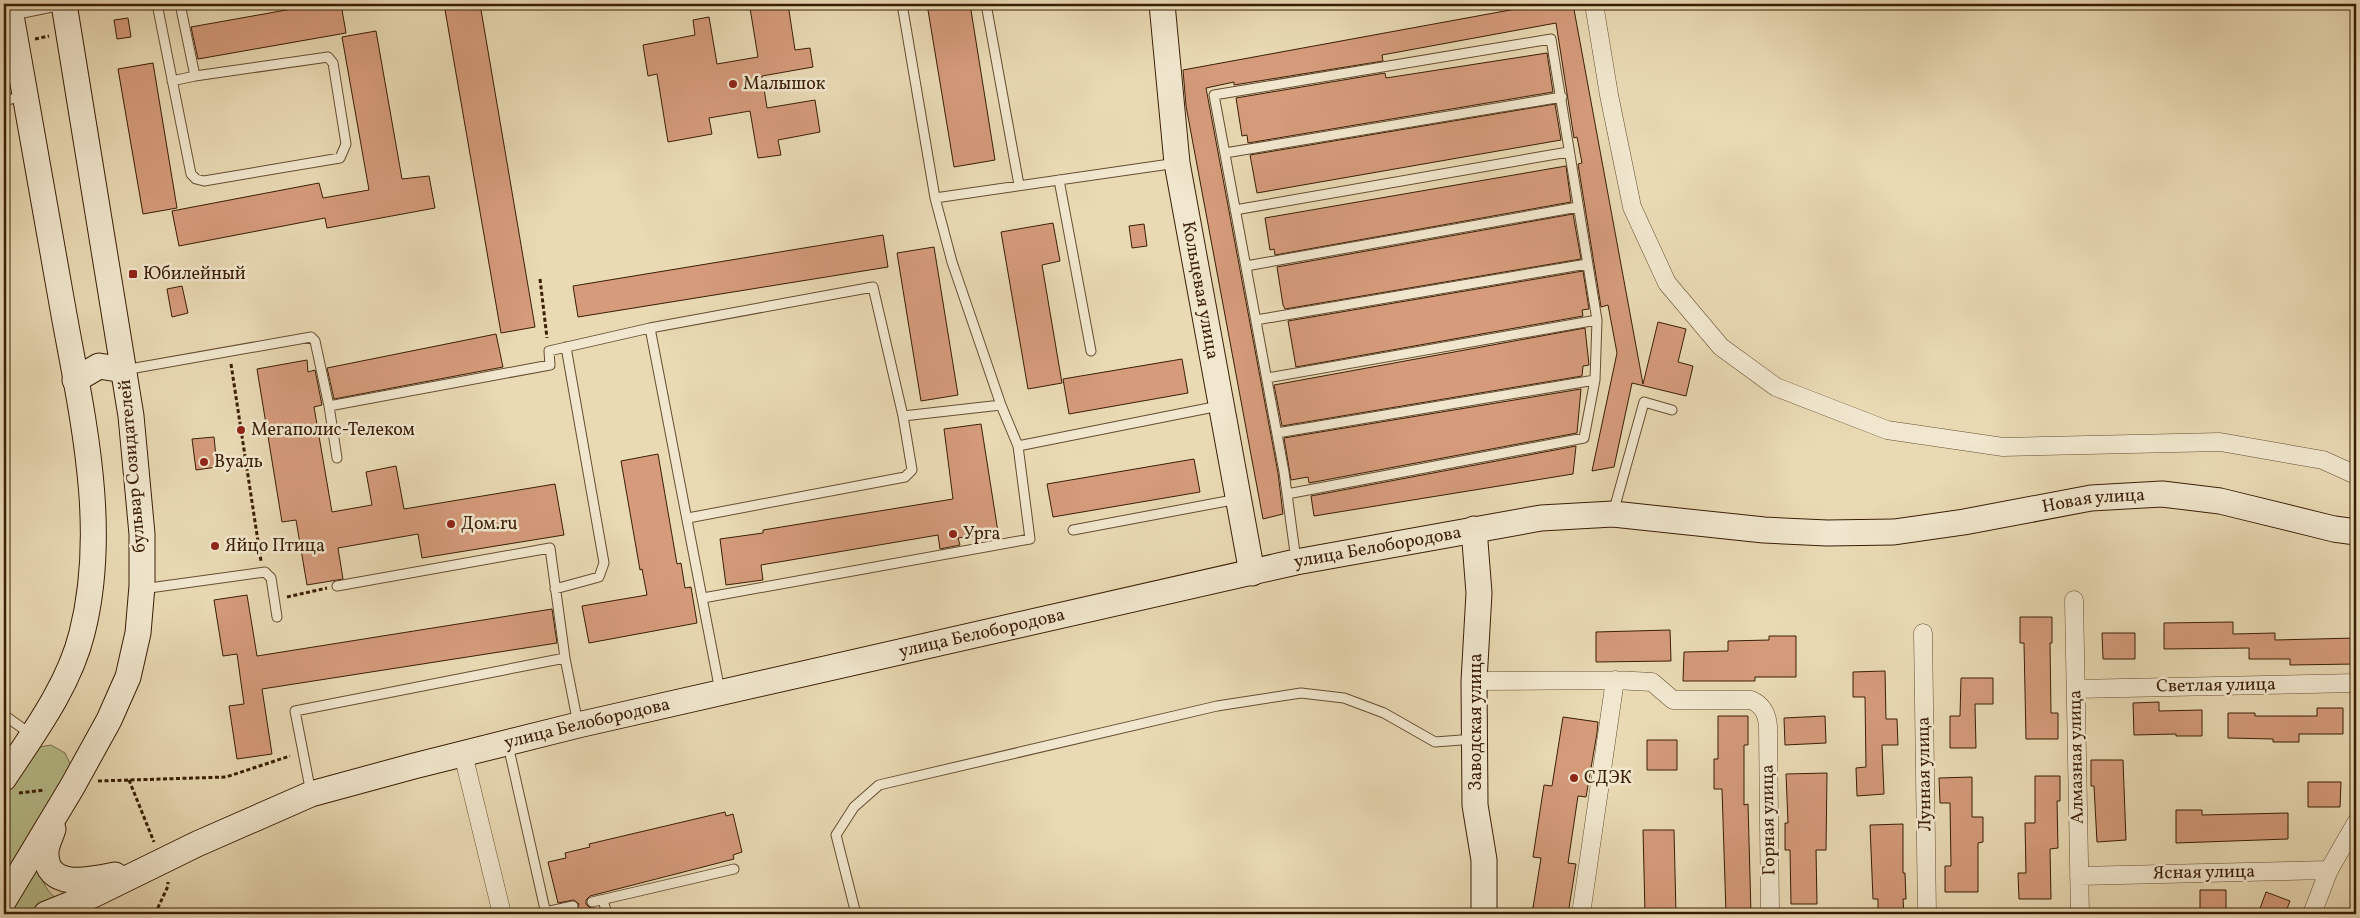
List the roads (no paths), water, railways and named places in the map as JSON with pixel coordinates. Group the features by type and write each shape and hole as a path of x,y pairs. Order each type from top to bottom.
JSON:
{"main road":[{"name":"бульвар Созидателей","path":"4,900 109,720 128,677 138,633 142,589 142,534 131,416 66,4"},
{"name":"Кольцевая улица","path":"1162,4 1177,162 1252,573"},
{"path":"8,12 14,98 84,428 94,528 90,589 82,635 65,678 32,735 9,786"},
{"path":"75,380 99,366 124,370"},
{"name":"Новая улица","path":"1827,533 1894,532 1964,522 2092,498 2162,494 2220,501 2334,529 2356,532"},
{"name":"улица Белобородова","path":"62,912 311,794 578,725 1296,562 1541,518 1613,514 1764,530 1827,533"},
{"name":"Заводская улица","path":"1474,529 1479,593 1474,681 1476,739 1475,805 1484,860 1484,914"},
{"name":"улица Белобородова","path":"75,780 52,830 46,852 51,869 62,879 78,881 161,864"}],"street":[{"path":"1594,4 1609,95 1632,207 1667,283 1721,347 1776,386 1887,430 2003,447 2220,442 2323,460 2356,475"},
{"name":"Алмазная улица","path":"2074,600 2080,914"},
{"name":"Лунная улица","path":"1923,633 1927,914"},
{"path":"1474,681 1615,680 1581,914"},
{"name":"Горная улица","path":"1615,680 1652,682 1673,700 1751,700 1766,713 1768,726 1770,914"},
{"name":"Светлая улица","path":"2076,689 2356,683"},
{"path":"463,754 502,914"},
{"path":"2312,914 2329,870 2356,823"},
{"name":"Ясная улица","path":"2079,876 2329,870"}],"lane":[{"path":"8,12 66,4"},
{"path":"157,4 172,81 191,174 196,179 204,181 340,158 344,152 346,144 337,90 332,63 328,58 195,76 172,81"},
{"path":"180,4 195,76"},
{"path":"703,598 1030,539 1018,446 1001,405 952,262 935,198 902,4"},
{"path":"986,4 1019,185"},
{"path":"1287,494 1584,438 1595,380 1597,320 1551,39 1214,95 1277,433 1296,562"},
{"path":"1225,153 1562,97"},
{"path":"1236,210 1568,152"},
{"path":"935,198 1177,162"},
{"path":"1059,180 1091,351"},
{"path":"1246,266 1578,207"},
{"path":"1256,320 1587,264"},
{"path":"329,406 550,365 549,351 650,328 873,286 903,416 912,470 905,478 688,518"},
{"path":"1267,378 1597,320"},
{"path":"650,328 688,518 720,694"},
{"path":"124,370 311,336 315,341 329,406 337,458"},
{"path":"555,589 599,577 604,563 566,347"},
{"path":"1277,433 1595,380"},
{"path":"1613,514 1644,402 1672,410"},
{"path":"903,416 1001,405"},
{"path":"1018,446 1222,405"},
{"path":"1074,530 1239,498"},
{"path":"337,586 550,548 565,658 578,725"},
{"path":"142,589 262,572 271,578 278,617"},
{"path":"311,794 295,711 565,658"},
{"path":"856,914 836,834 854,807 880,785 948,767 1217,706 1301,692 1344,698 1384,713 1435,742 1476,739"},
{"path":"4,715 32,735"},
{"path":"508,742 545,913 573,906"},
{"path":"592,902 734,869"},
{"path":"603,900 607,914"}],"place":[{"name":"Малышок","path":"733,84"},
{"name":"Юбилейный","path":"133,274"},
{"name":"Мегаполис-Телеком","path":"241,430"},
{"name":"Вуаль","path":"204,462"},
{"name":"Дом.ru","path":"451,524"},
{"name":"Урга","path":"953,534"},
{"name":"Яйцо Птица","path":"215,546"},
{"name":"СДЭК","path":"1574,778"}]}
